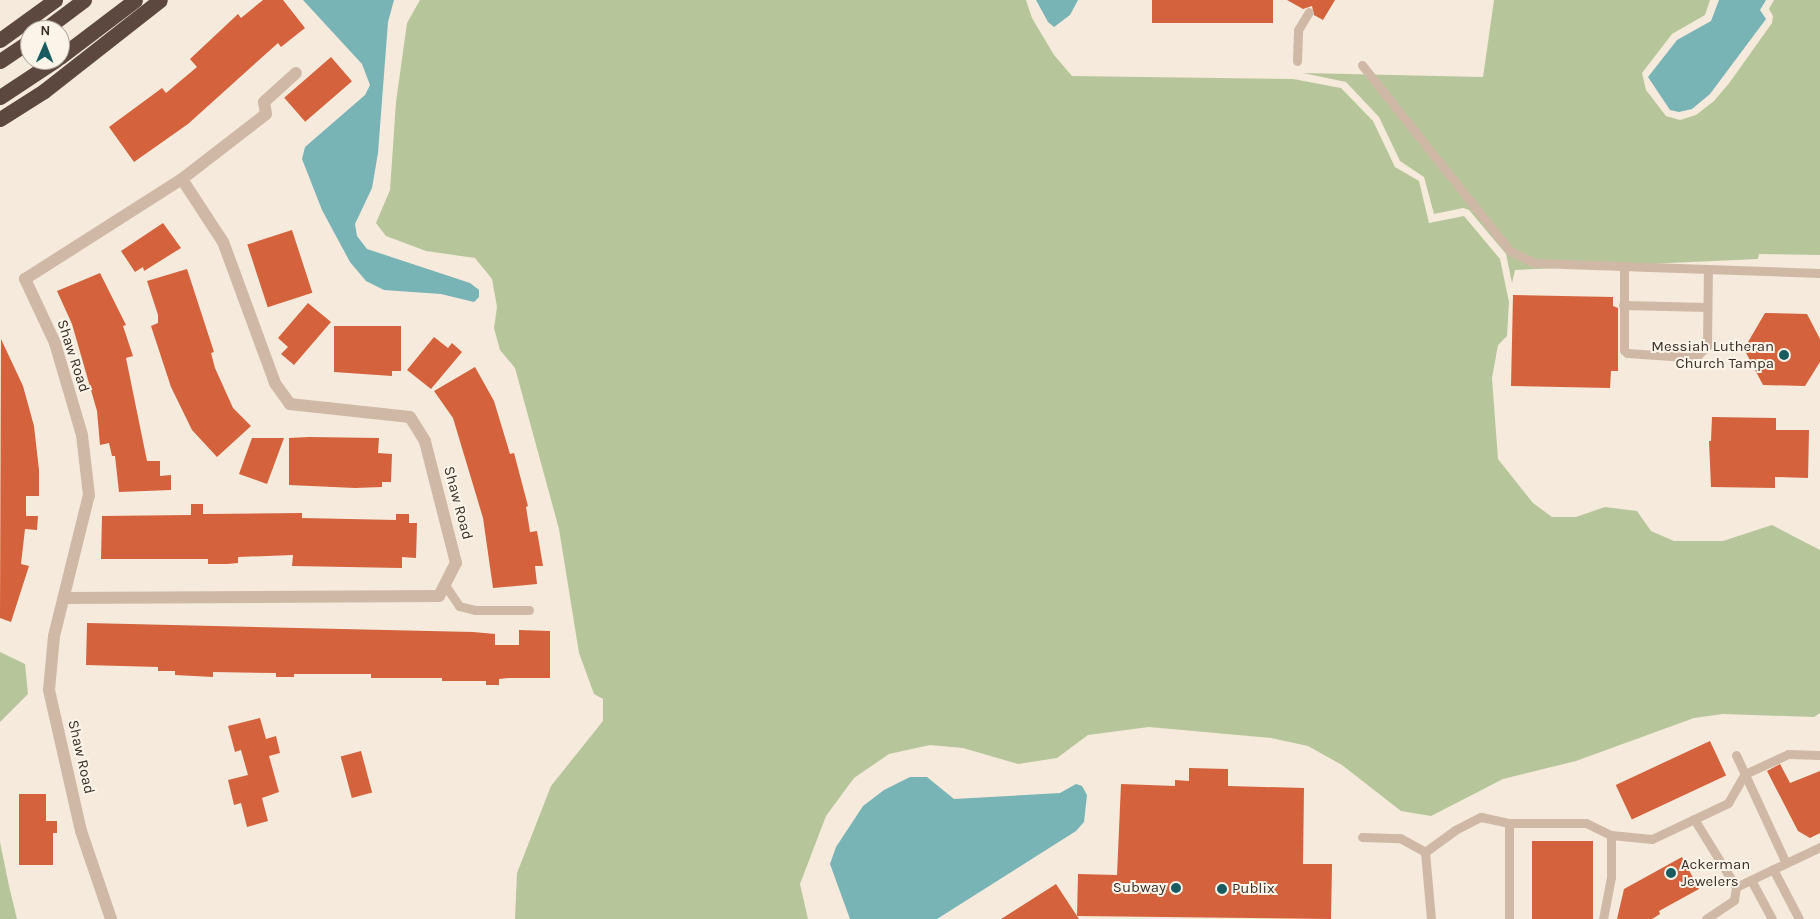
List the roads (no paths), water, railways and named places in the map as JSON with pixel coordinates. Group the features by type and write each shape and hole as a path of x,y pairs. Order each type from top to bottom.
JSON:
{"highway":[{"path":"0,40 55,0"},
{"path":"57,20 84,0"},
{"path":"70,49 135,0"},
{"path":"0,119 44,91 160,0"},
{"path":"0,61 20,48"},
{"path":"0,98 41,70"}],"street":[{"name":"Shaw Road","path":"111,919 81,831 49,690 54,636 66,598 89,495 82,435 55,343 25,279 182,179 266,114 264,102 296,73"},
{"name":"Shaw Road","path":"182,179 223,242 275,383 290,404 410,417 425,441 456,563 445,585"},
{"path":"66,598 439,596 445,585"}],"lane":[{"path":"1297,61 1298,30 1309,12"},
{"path":"1362,65 1510,251 1534,263 1820,273"},
{"path":"1624,267 1624,350 1686,357 1698,355 1707,346 1708,269"},
{"path":"1623,304 1707,306"},
{"path":"445,585 459,606 475,610 529,610"},
{"path":"1425,852 1455,830 1481,817 1509,823 1586,823 1610,835 1652,839 1728,803 1745,774 1788,754 1820,755"},
{"path":"1736,755 1786,863"},
{"path":"1694,819 1736,887 1734,900 1706,919"},
{"path":"1509,823 1509,919"},
{"path":"1603,919 1610,877 1610,835"},
{"path":"1362,837 1400,838 1425,852"},
{"path":"1736,887 1820,847"},
{"path":"1425,852 1431,919"},
{"path":"1773,870 1799,919"},
{"path":"1751,880 1772,919"}],"water":[{"path":"303,0 394,0 388,22 378,153 372,188 355,224 357,236 367,249 470,283 479,290 479,297 474,302 441,294 384,290 366,281 350,262 322,210 302,159 305,147 365,95 370,85 362,64"},
{"path":"1036,0 1078,0 1070,15 1054,27 1048,22"},
{"path":"1719,0 1766,0 1760,10 1766,19 1710,94 1692,109 1679,112 1670,110 1648,77 1677,40 1711,21"},
{"path":"910,777 927,777 954,799 1060,793 1076,784 1082,786 1087,795 1084,822 1076,831 937,919 850,919 830,864 836,847 863,806 884,790"}],"place":[{"name":"Messiah Lutheran Church Tampa","path":"1784,355"},
{"name":"Ackerman Jewelers","path":"1671,873"},
{"name":"Subway","path":"1176,888"},
{"name":"Publix","path":"1222,889"}]}
